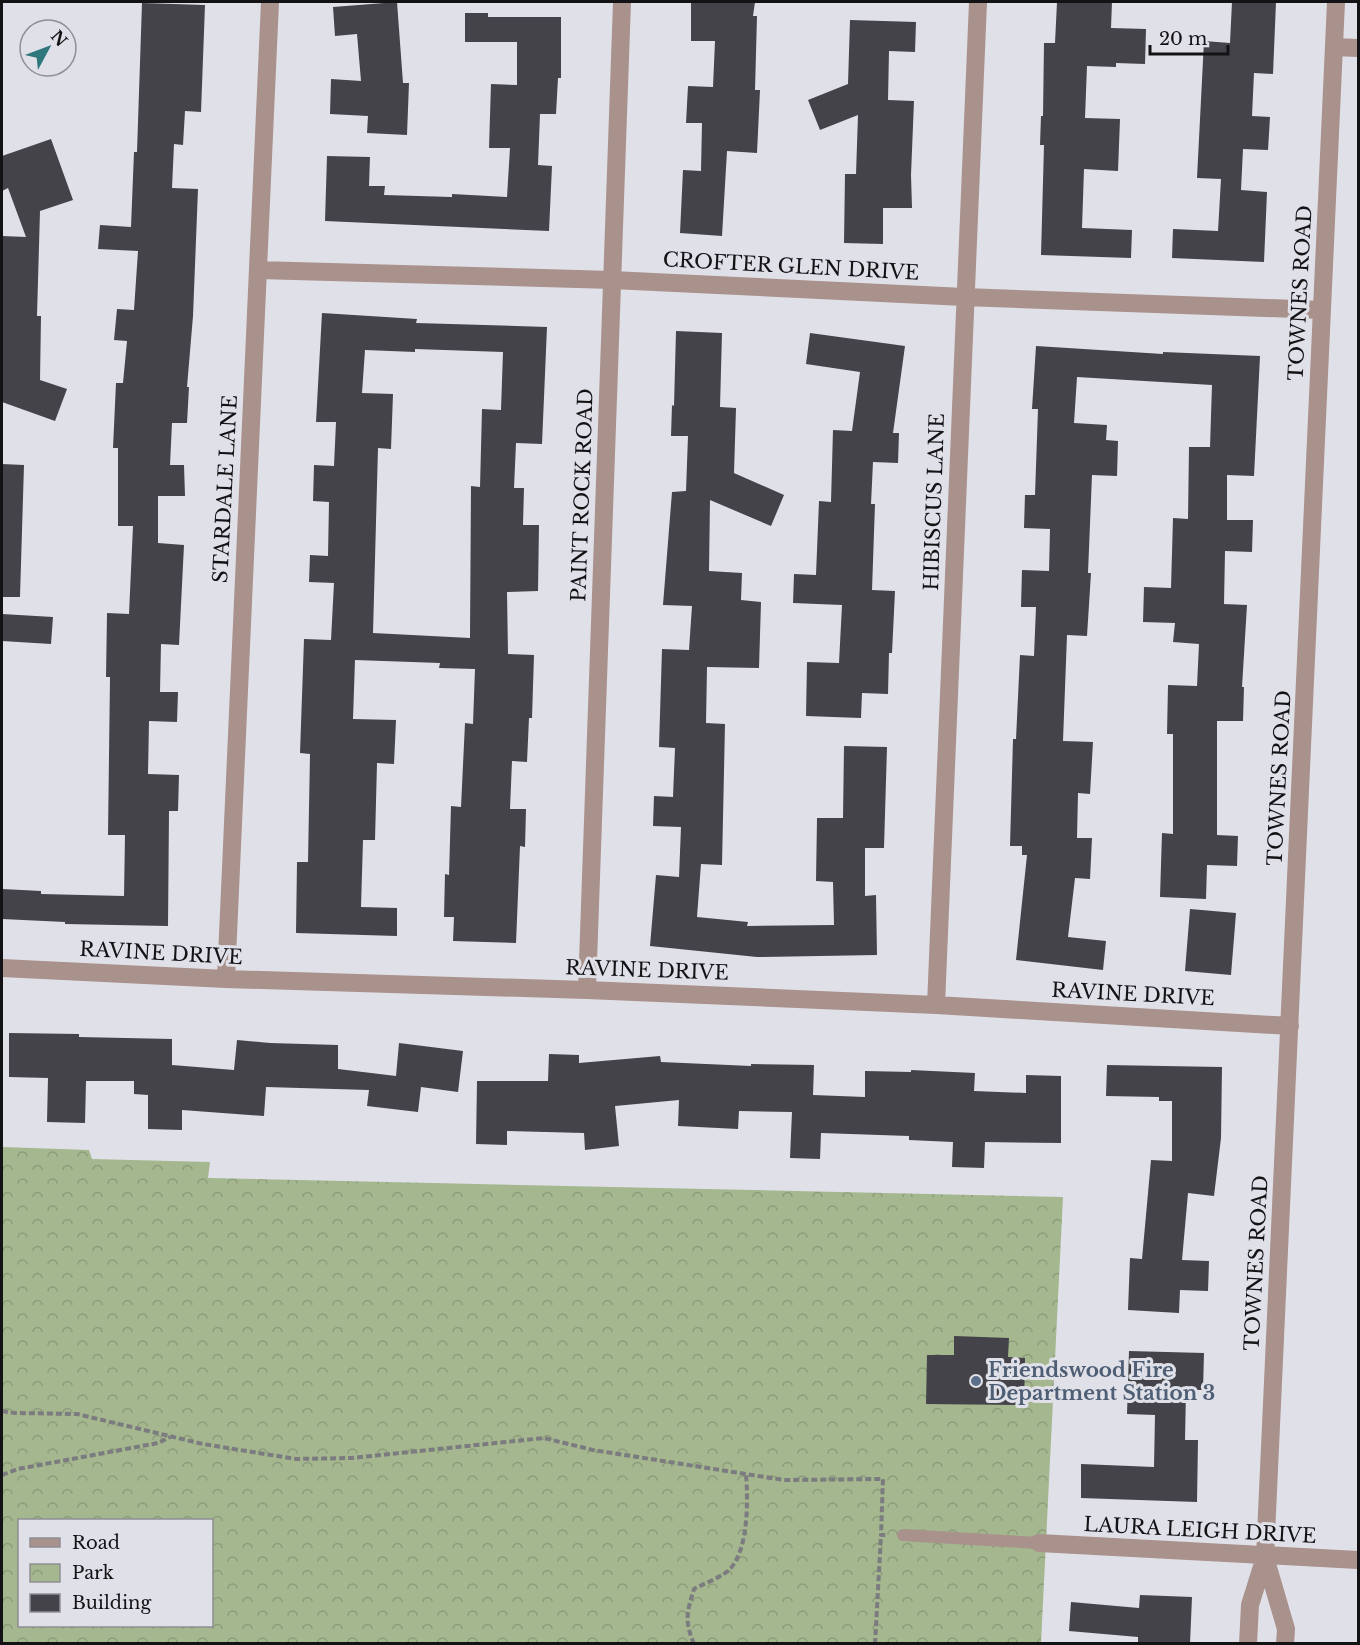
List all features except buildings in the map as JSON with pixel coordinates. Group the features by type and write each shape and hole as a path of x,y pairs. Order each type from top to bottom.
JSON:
{"street":[{"name":"STARDALE LANE","path":"226,979 270,2"},
{"name":"PAINT ROCK ROAD","path":"587,990 622,2"},
{"name":"HIBISCUS LANE","path":"936,1005 978,2"},
{"name":"TOWNES ROAD","path":"1248,1644 1250,1605 1264,1557 1336,2"},
{"path":"1334,47 1359,48"},
{"name":"CROFTER GLEN DRIVE","path":"258,270 612,280 964,297 1322,310"},
{"name":"RAVINE DRIVE","path":"2,968 226,979 587,990 936,1005 1290,1026"},
{"name":"LAURA LEIGH DRIVE","path":"1039,1544 1359,1560"},
{"name":"TOWNES ROAD","path":"1264,1557 1286,1629 1286,1644"}],"lane":[{"path":"903,1535 1039,1544"}],"path":[{"path":"2,1411 77,1414 170,1437 296,1459 352,1458 544,1438 593,1450 784,1480 883,1479 875,1644"},
{"path":"2,1475 18,1469 158,1443 170,1437"},
{"path":"694,1644 689,1632 686,1613 694,1589 728,1571 738,1557 743,1538 748,1497 746,1474"},
{"path":"881,1535 903,1535"}],"green space":[{"path":"2,1147 89,1150 92,1159 210,1162 208,1178 1063,1197 1041,1643 2,1644"}],"place":[{"name":"Friendswood Fire Department Station 3","path":"976,1381"}]}
